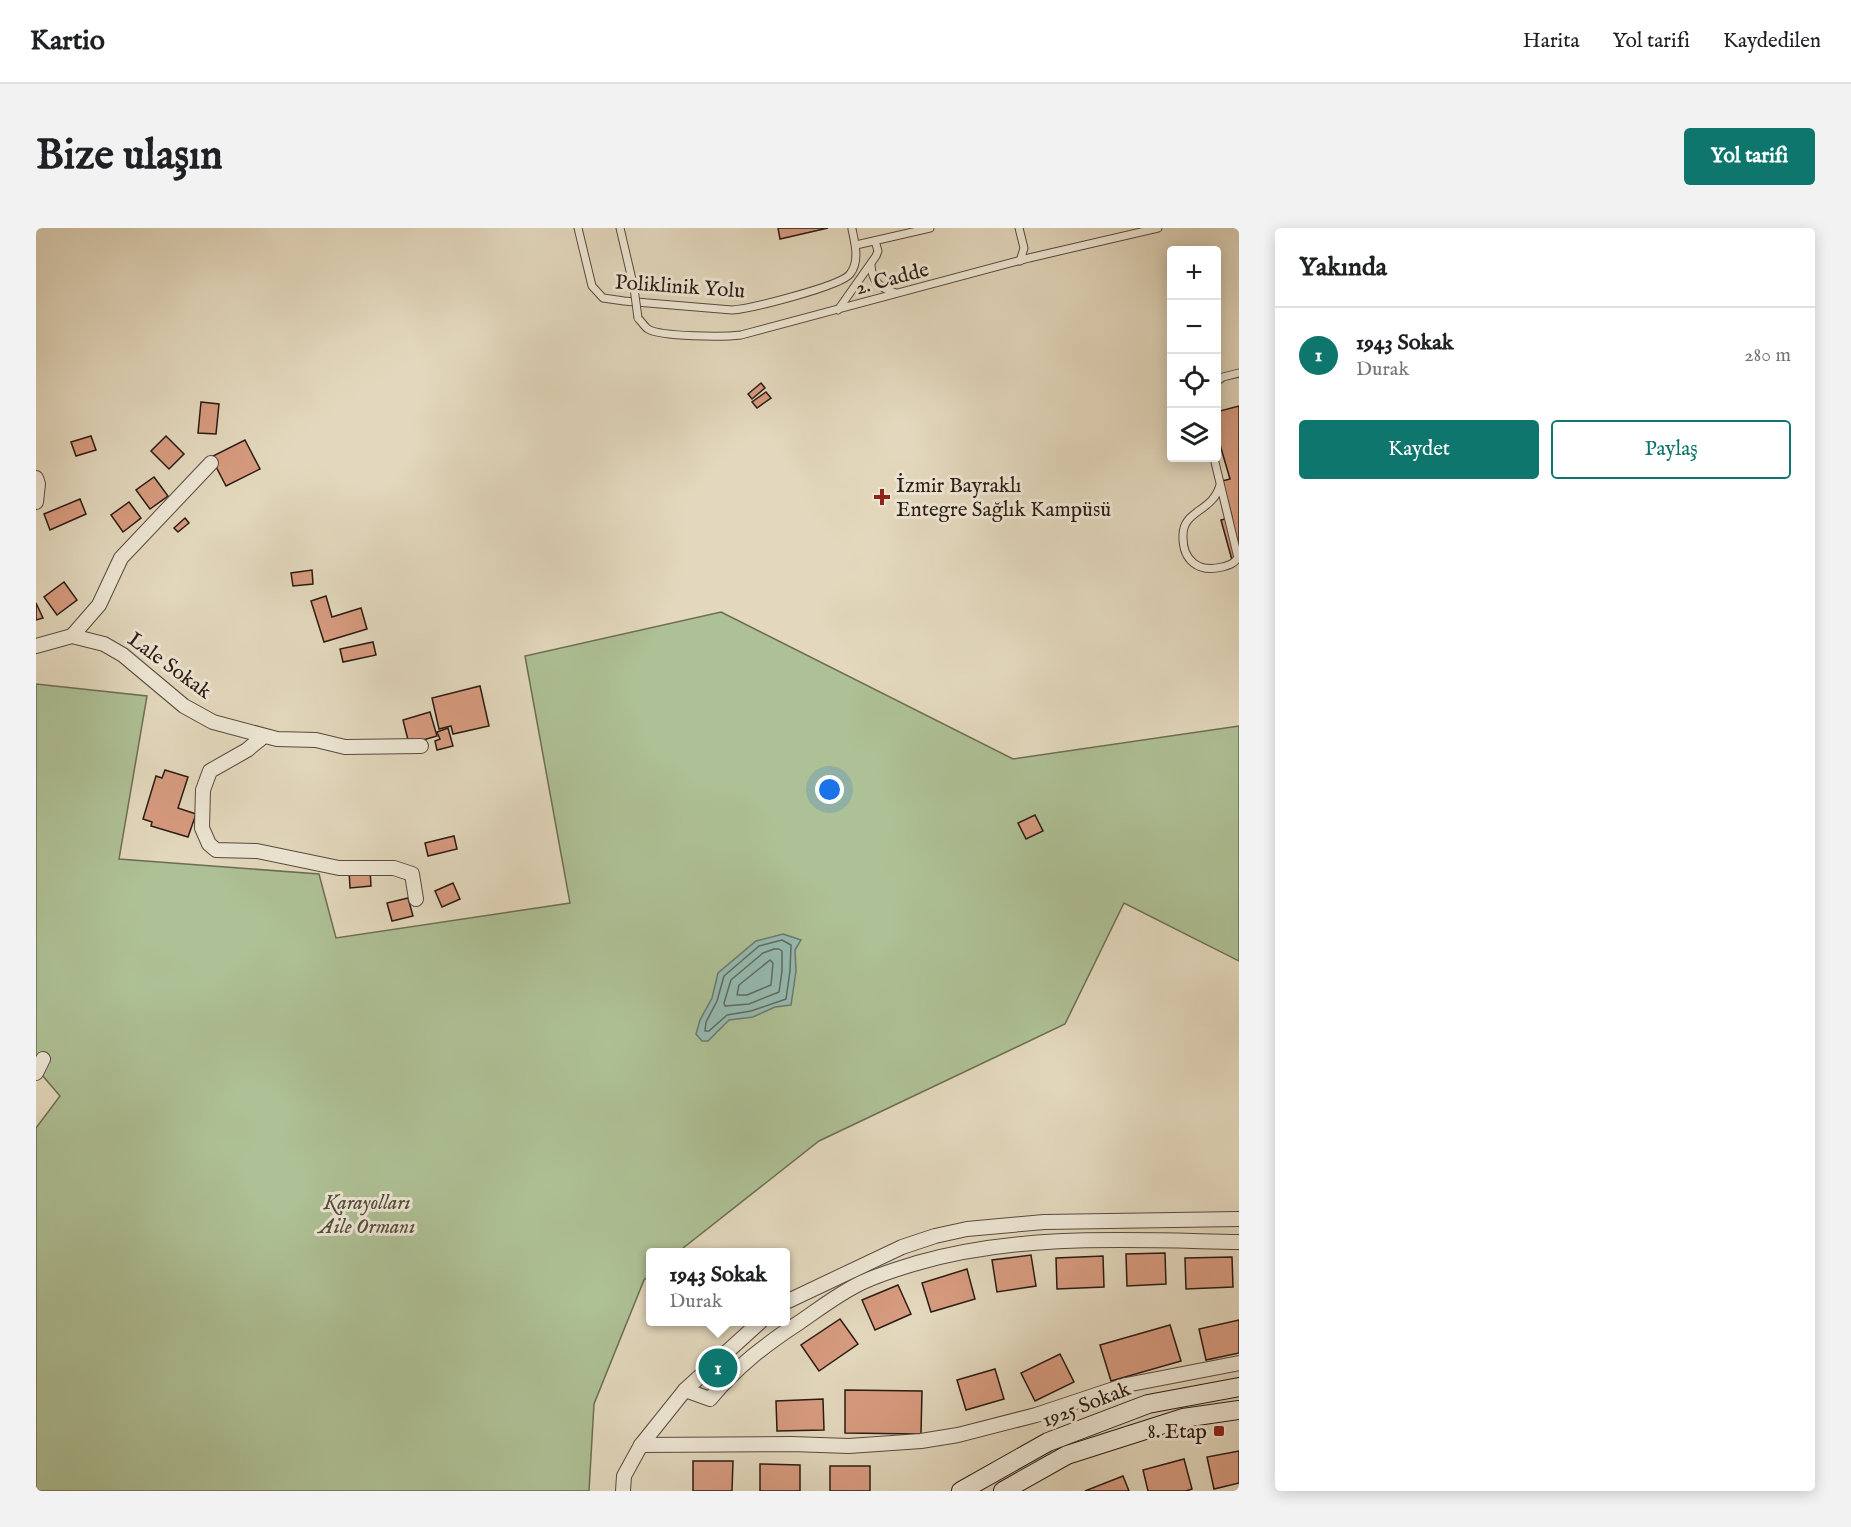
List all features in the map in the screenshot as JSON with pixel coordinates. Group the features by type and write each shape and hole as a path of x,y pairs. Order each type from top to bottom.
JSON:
{"main road":[{"name":"1925 Sokak","path":"961,1491 1048,1442 1148,1404 1239,1387"},
{"name":"1925 Sokak","path":"1003,1491 1067,1455 1183,1418 1239,1410"}],"street":[{"path":"72,636 99,605 121,558 211,463"},
{"path":"36,478 38,484 36,501"},
{"name":"Lale Sokak","path":"36,646 72,636 104,644 123,655 184,706 213,722 264,736 278,739 316,740 345,747 421,746"},
{"path":"264,736 247,750 210,771 203,790 202,828 209,844 216,850 257,850 339,868 394,868 412,874 416,899"},
{"path":"36,1073 43,1059"},
{"path":"790,1300 902,1247 967,1229 1044,1222 1239,1219"},
{"path":"685,1390 711,1399 728,1377 766,1345 858,1284 955,1252 992,1246 1088,1239 1239,1242"},
{"path":"623,1491 624,1476 641,1445 685,1390 756,1326"},
{"path":"641,1445 849,1446 921,1441 958,1435 1036,1415 1126,1385 1239,1363"}],"lane":[{"name":"Poliklinik Yolu","path":"578,228 592,286 603,298 732,310 769,304 846,278 855,265 856,245 852,229"},
{"name":"2. Cadde","path":"620,228 634,288 638,318 648,329 662,333 724,337 741,336 1020,261 1158,228"},
{"name":"2. Cadde","path":"856,245 930,228"},
{"path":"1019,228 1024,248 1020,261"},
{"path":"838,310 871,265 878,251 875,241"},
{"path":"871,265 872,275 879,287 899,293"},
{"path":"1221,378 1239,373"},
{"path":"1215,462 1221,485 1238,558 1233,564 1206,570 1198,568 1190,560 1182,535 1185,525 1194,513 1206,508 1218,496 1221,485"}],"green space":[{"name":"Karayolları Aile Ormanı","path":"721,612 1013,759 1239,726 1239,961 1124,903 1065,1024 819,1141 683,1248 646,1248 646,1278 594,1404 589,1491 36,1491 36,1128 60,1096 36,1068 36,684 147,696 119,859 319,874 336,938 570,903 525,656"}],"water":[{"path":"783,934 801,940 795,950 796,971 791,1005 775,1007 753,1017 729,1020 708,1041 702,1041 696,1034 700,1020 712,998 718,973 756,941"}],"building":[{"path":"778,228 828,228 780,239"},
{"path":"761,383 765,388 752,399 748,394"},
{"path":"766,392 771,398 757,408 752,402"},
{"path":"201,402 219,404 216,434 198,433"},
{"path":"1239,406 1239,558 1232,560 1221,520 1232,517 1222,481 1230,479 1221,448 1221,411"},
{"path":"91,436 96,450 76,456 71,442"},
{"path":"166,436 184,454 169,469 151,451"},
{"path":"245,440 260,469 226,486 211,457"},
{"path":"154,477 168,496 150,509 136,490"},
{"path":"80,499 86,514 50,530 44,514"},
{"path":"129,502 141,518 123,532 111,515"},
{"path":"185,518 189,523 178,532 174,528"},
{"path":"312,570 313,584 293,586 291,573"},
{"path":"64,582 77,600 57,615 44,597"},
{"path":"326,596 332,617 361,608 367,629 324,642 311,601"},
{"path":"36,603 43,618 36,620"},
{"path":"373,642 376,655 343,662 340,649"},
{"path":"480,686 489,726 453,734 451,726 439,729 432,698"},
{"path":"430,712 437,736 409,744 403,720"},
{"path":"448,728 453,746 437,750 435,741 440,739 437,732"},
{"path":"165,770 188,777 178,808 196,814 188,837 151,826 152,822 143,819 156,776 162,778"},
{"path":"1035,815 1043,831 1026,839 1018,823"},
{"path":"454,836 457,849 428,856 425,843"},
{"path":"370,869 371,886 350,888 349,870"},
{"path":"453,883 460,899 442,907 435,891"},
{"path":"408,898 413,916 392,921 387,903"},
{"path":"1165,1253 1166,1284 1127,1286 1126,1254"},
{"path":"1031,1255 1036,1286 997,1292 992,1260"},
{"path":"1103,1256 1104,1287 1057,1289 1056,1258"},
{"path":"1232,1257 1233,1287 1186,1289 1185,1258"},
{"path":"967,1269 975,1299 931,1312 922,1283"},
{"path":"898,1285 911,1314 875,1330 862,1300"},
{"path":"840,1319 858,1344 819,1371 801,1345"},
{"path":"1239,1320 1239,1353 1206,1360 1199,1329"},
{"path":"1170,1325 1181,1361 1111,1381 1100,1345"},
{"path":"1060,1354 1074,1382 1035,1401 1021,1373"},
{"path":"995,1369 1004,1399 966,1410 957,1380"},
{"path":"845,1390 922,1391 921,1434 845,1433"},
{"path":"823,1399 824,1430 777,1431 776,1401"},
{"path":"1239,1451 1239,1483 1214,1489 1207,1457"},
{"path":"1184,1459 1192,1489 1148,1491 1143,1470"},
{"path":"693,1461 733,1461 732,1491 693,1491"},
{"path":"760,1464 800,1465 800,1491 760,1491"},
{"path":"830,1466 870,1466 870,1491 830,1491"},
{"path":"1123,1476 1129,1491 1085,1491"}],"place":[{"name":"İzmir Bayraklı Entegre Sağlık Kampüsü","path":"882,497"},
{"name":"1943 Sokak","path":"718,1368"},
{"name":"8. Etap","path":"1219,1431"}]}
